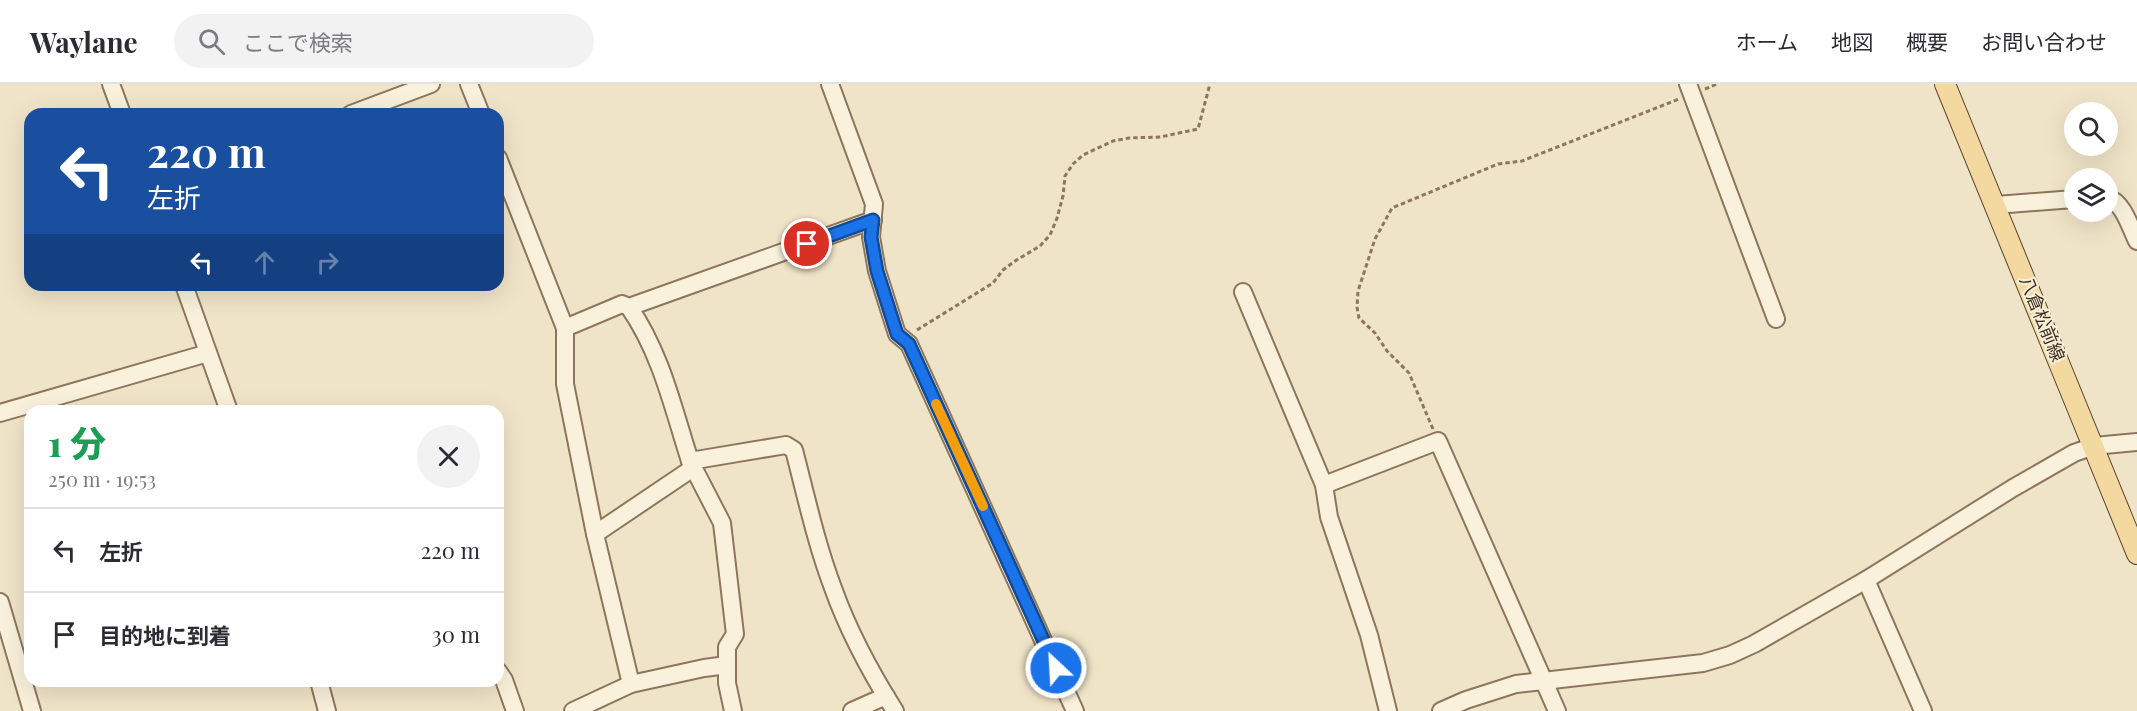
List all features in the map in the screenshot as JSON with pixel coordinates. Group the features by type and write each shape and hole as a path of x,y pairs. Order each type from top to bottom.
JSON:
{"main road":[{"name":"八倉松前線","path":"1945,84 2137,554"}],"street":[{"path":"111,84 120,108"},
{"path":"367,108 431,84"},
{"path":"469,84 479,108"},
{"path":"830,84 874,204 871,237 877,271 897,334 909,344 1076,711"},
{"path":"1690,89 1776,319"},
{"path":"504,173 565,328 565,384 595,534 630,684"},
{"path":"1996,205 2064,200"},
{"path":"2118,205 2137,241"},
{"path":"629,307 873,220"},
{"path":"186,291 228,405"},
{"path":"1243,292 1324,485 1329,517 1369,635 1388,711"},
{"path":"565,328 622,304 629,307 649,339 657,357 692,464 722,523 735,633 727,647 727,683 733,711"},
{"path":"25,405 208,353"},
{"path":"0,412 24,405"},
{"path":"1324,485 1438,441 1557,711"},
{"path":"1441,711 1466,700 1516,684 1703,663 1730,655 1866,580 2013,488 2074,453 2094,446 2137,442"},
{"path":"595,534 692,464 786,445 794,450 810,516 833,588 846,619 896,711"},
{"path":"1866,580 1923,711"},
{"path":"0,602 24,684"},
{"path":"573,711 630,684 727,665"},
{"path":"504,680 515,711"},
{"path":"25,687 32,711"},
{"path":"321,687 327,711"},
{"path":"852,711 886,696"}],"path":[{"path":"902,339 993,283 1015,261 1040,246 1050,235 1057,218 1065,176 1083,155 1113,141 1129,138 1160,138 1198,129 1210,84"},
{"path":"1438,441 1409,373 1359,318 1358,291 1376,240 1392,208 1498,164 1522,161 1690,89 1717,84"}],"slow traffic":[{"path":"936,404 983,506"}],"route":[{"path":"807,244 873,220 871,237 877,271 897,334 909,344 1056,668"}]}
